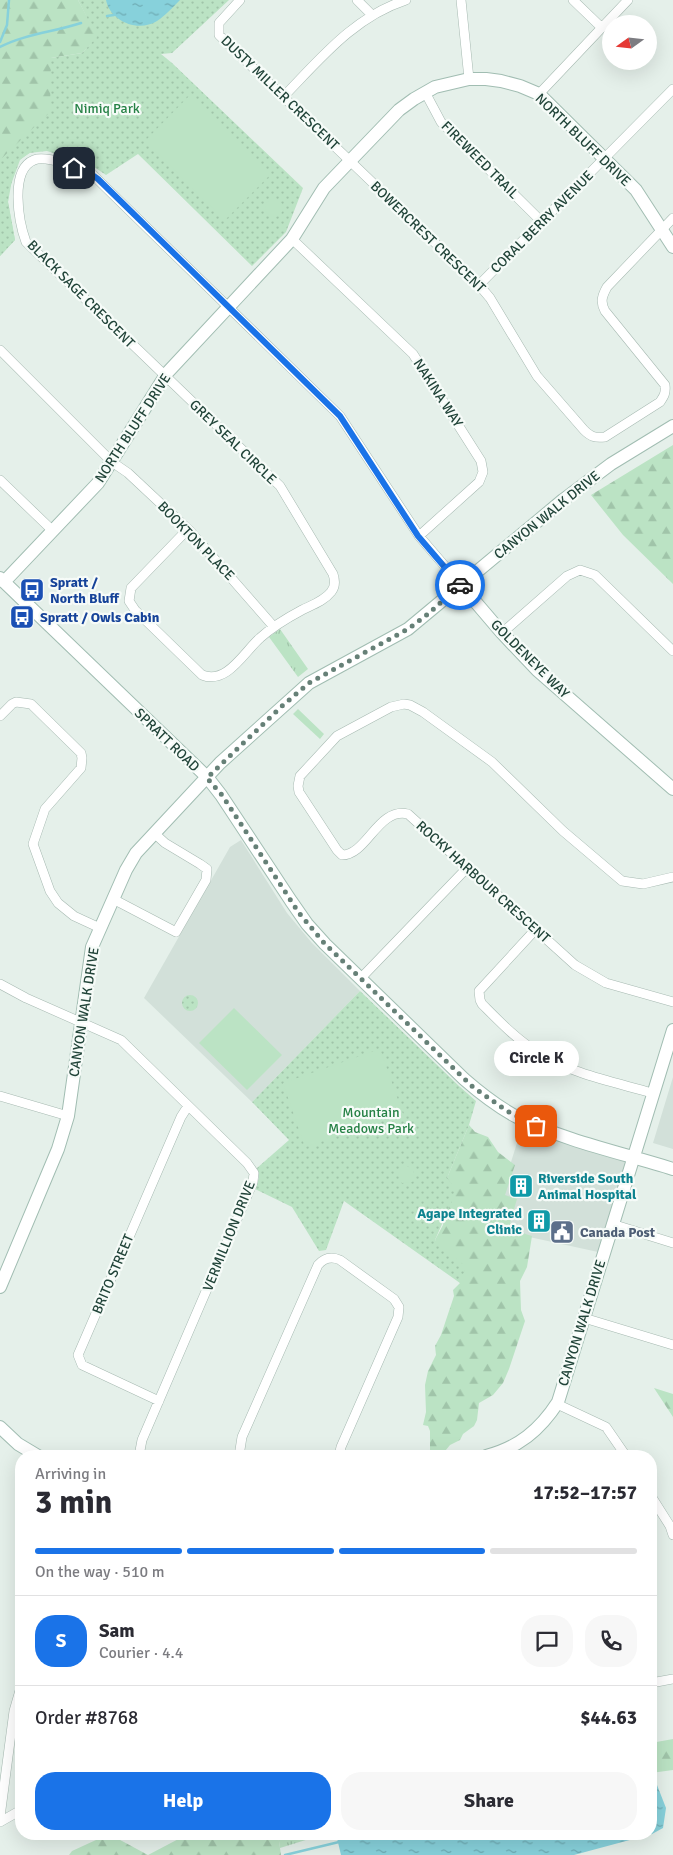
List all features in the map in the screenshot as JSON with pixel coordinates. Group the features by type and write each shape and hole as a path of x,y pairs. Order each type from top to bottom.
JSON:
{"street":[{"name":"DUSTY MILLER CRESCENT","path":"240,0 219,23 219,35 350,161"},
{"path":"357,0 372,15"},
{"path":"284,96 329,50 360,22 388,6 406,0"},
{"path":"461,0 469,79"},
{"path":"573,0 601,27"},
{"path":"539,94 628,0"},
{"name":"NORTH BLUFF DRIVE","path":"2,582 98,483 165,376 292,239 324,188 398,110 425,92 446,84 469,79 486,79 520,86 539,94 636,190 673,247"},
{"name":"CORAL BERRY AVENUE","path":"479,285 673,89"},
{"name":"FIREWEED TRAIL","path":"425,92 440,122 542,222"},
{"name":"BLACK SAGE CRESCENT","path":"165,376 26,242 17,195 22,174 29,163 45,158 93,175 230,307"},
{"name":"BOWERCREST CRESCENT","path":"350,161 479,285 490,298 537,376 584,430 597,438 605,437 660,402 666,392 664,385 605,311 602,304 602,298 607,287 662,230"},
{"path":"662,230 673,218"},
{"name":"NAKINA WAY","path":"292,239 413,354 481,461 483,472 479,482 418,536"},
{"name":"GOLDENEYE WAY","path":"230,307 340,416 418,536 502,633 537,670 673,789"},
{"name":"BOOKTON PLACE","path":"0,350 112,462 128,473 188,529 274,627"},
{"name":"GREY SEAL CIRCLE","path":"165,376 280,486 333,574 335,584 330,594 274,627 260,638 225,674 214,678 202,675 134,610 129,601 131,588 188,529"},
{"name":"CANYON WALK DRIVE","path":"0,1287 53,1165 68,1116 89,963 100,928 132,859 154,833 207,778 282,706 309,683 408,629 541,517 611,464 673,426"},
{"path":"0,480 53,531"},
{"path":"502,633 567,576 580,570 594,575 673,651"},
{"name":"SPRATT ROAD","path":"2,582 207,778 222,795 307,924 325,944 464,1079 498,1106 536,1126 673,1169"},
{"path":"0,716 16,702 31,704 81,753 81,768 45,809 33,844 50,891 58,903 74,916 100,928"},
{"name":"ROCKY HARBOUR CRESCENT","path":"673,877 643,884 622,881 563,831 492,762 423,712 410,705 404,704 391,707 337,736 300,776 299,792 342,855 351,853 390,816 403,813 408,814 433,834 467,868 575,965 606,983 673,1002"},
{"path":"113,898 176,932 206,880 206,870 200,864 165,844 154,833"},
{"path":"361,978 467,868"},
{"path":"536,929 479,991 482,1004 505,1028 538,1053 577,1071 652,1093"},
{"name":"VERMILLION DRIVE","path":"0,984 82,1024 122,1040 252,1170 254,1178 142,1440 140,1450"},
{"path":"633,1156 673,1030"},
{"path":"0,1096 68,1116"},
{"name":"BRITO STREET","path":"159,1401 82,1365 78,1355 181,1117 188,1106"},
{"name":"CANYON WALK DRIVE","path":"515,1450 541,1426 557,1404 633,1156"},
{"path":"612,1224 673,1243"},
{"path":"240,1450 242,1437 318,1265 325,1258 330,1257 340,1260 394,1299 400,1312 340,1450"},
{"path":"584,1318 673,1344"},
{"path":"557,1404 606,1427 622,1450"},
{"path":"0,1427 18,1444 28,1450"},
{"path":"657,1505 673,1534"},
{"path":"657,1682 673,1679"},
{"path":"0,1817 15,1707"},
{"path":"0,1822 15,1813"}],"shaded area":[{"path":"241,840 287,913 312,943 360,991 252,1102 144,998 230,847"},
{"path":"673,1077 673,1149 653,1143"},
{"path":"523,1124 628,1158 598,1252 511,1233 505,1225 500,1197"}],"green space":[{"path":"0,0 78,0 98,37 82,53 51,58 51,102 60,105 33,151 19,160 12,180 8,202 15,240 0,256"},
{"name":"Nimiq Park","path":"78,0 229,0 172,53 161,54 303,188 286,232 252,266 138,154 106,175 91,165 47,151 29,153 20,160 9,190 8,202 15,240 0,256 0,160 50,112 51,58 82,53 97,37"},
{"path":"190,95 270,175 225,220 145,141"},
{"path":"270,199 278,199 283,204 281,215 270,217 265,212 265,204"},
{"path":"673,445 673,584 623,535 591,495"},
{"path":"280,629 308,669 298,677 269,637"},
{"path":"298,709 324,734 320,739 293,714"},
{"name":"Mountain Meadows Park","path":"360,991 476,1101 469,1125 447,1178 457,1190 435,1240 466,1267 460,1283 344,1201 326,1250 319,1251 292,1207 255,1189 259,1178 257,1168 289,1140 252,1102"},
{"path":"187,995 193,995 198,1000 196,1009 187,1011 182,1006 182,1000"},
{"path":"234,1008 282,1055 247,1090 199,1043"},
{"path":"380,1049 403,1114 305,1147 283,1083"},
{"path":"469,1125 475,1132 488,1137 498,1152 515,1165 505,1195 517,1199 510,1223 518,1225 516,1231 532,1236 527,1267 520,1281 521,1310 525,1321 503,1383 493,1395 479,1403 477,1420 474,1426 463,1434 460,1440 450,1445 446,1450 430,1450 430,1431 428,1426 423,1425 426,1412 425,1385 428,1371 436,1355 435,1346 441,1335 454,1296 453,1290 460,1283 435,1240 443,1225 447,1178"},
{"path":"404,1165 414,1173 415,1178 412,1182 402,1183 399,1179"},
{"path":"654,1388 673,1394 673,1417"},
{"path":"673,1739 673,1770 657,1772 657,1742"},
{"path":"96,1840 120,1840 148,1855 69,1855 72,1851"},
{"path":"177,1840 279,1840 281,1855 148,1855"},
{"path":"279,1840 306,1840 280,1848"}],"water":[{"path":"106,0 180,0 157,21 142,26 126,23 119,19 113,14"},
{"path":"657,1785 666,1808 663,1828 657,1831"},
{"path":"337,1840 630,1840 574,1855 341,1855"}],"waterway":[{"path":"0,42 7,25 9,0"},
{"path":"107,16 114,15"},
{"path":"0,47 29,36 81,23"},
{"path":"285,1855 339,1842"}],"way so far":[{"path":"460,585 408,629 326,672 309,683 282,706 207,778 222,795 299,913 325,944 473,1087 507,1111 536,1126"}],"place":[{"name":"Spratt / North Bluff","path":"32,590"},
{"name":"Spratt / Owls Cabin","path":"22,617"},
{"name":"Circle K","path":"536,1126"},
{"name":"Riverside South Animal Hospital","path":"521,1186"},
{"name":"Agape Integrated Clinic","path":"539,1221"},
{"name":"Canada Post","path":"562,1232"}],"route":[{"path":"74,168 88,172 98,179 340,416 418,536 460,585"}]}
